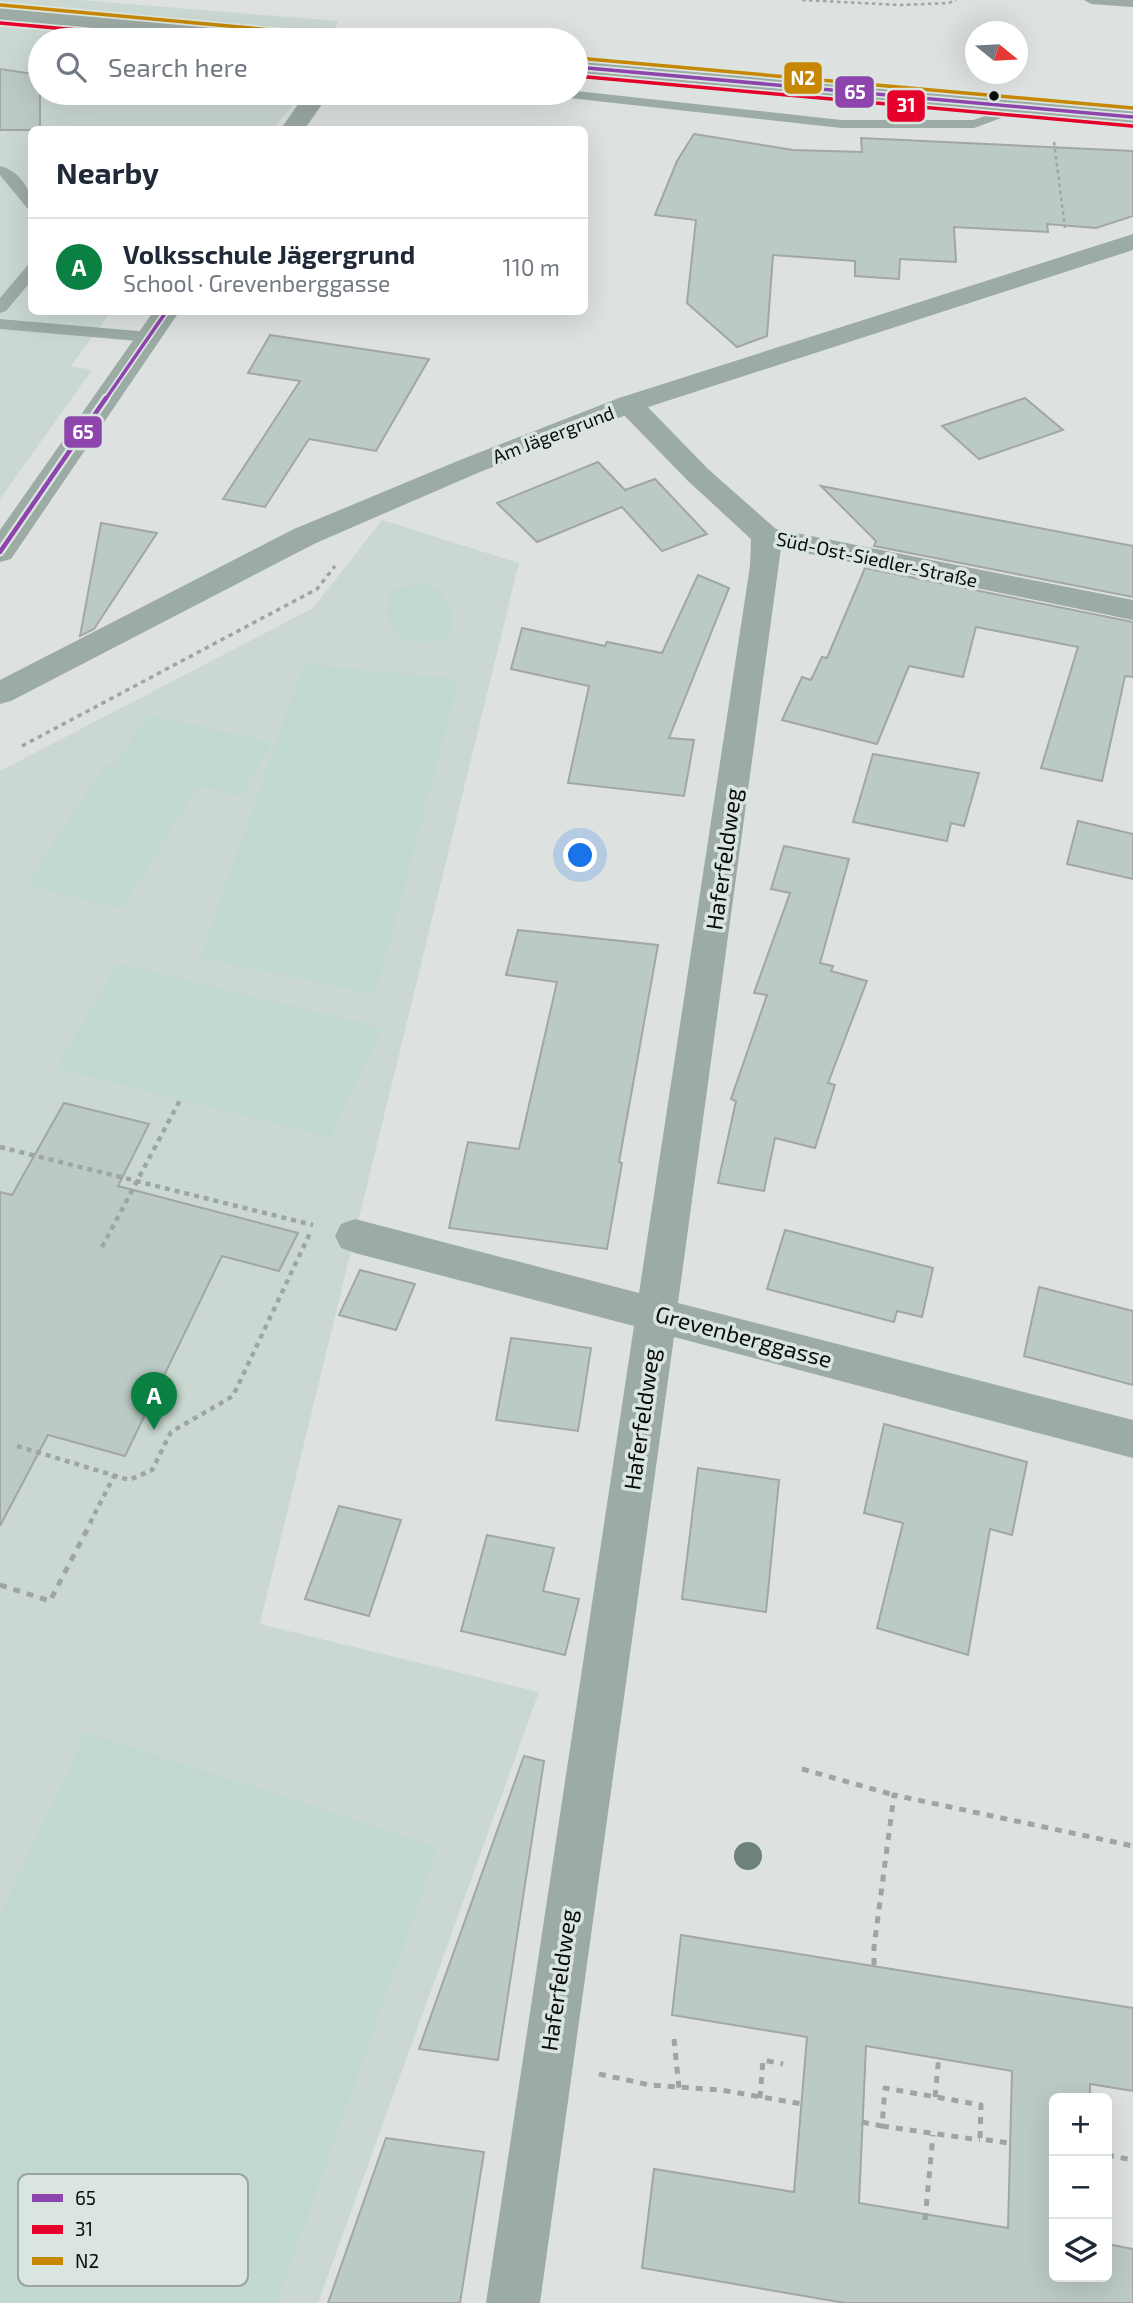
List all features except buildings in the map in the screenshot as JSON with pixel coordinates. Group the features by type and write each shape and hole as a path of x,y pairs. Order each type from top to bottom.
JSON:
{"street":[{"path":"0,14 151,28"},
{"path":"588,69 1133,117"},
{"path":"295,126 310,105"},
{"name":"Am Jägergrund","path":"0,692 305,536 470,466 628,404 1133,242"},
{"path":"0,552 164,315"},
{"name":"Süd-Ost-Siedler-Straße","path":"628,404 698,475 766,536 1133,610"},
{"name":"Haferfeldweg","path":"513,2303 546,2062 718,902 765,566 766,536"},
{"name":"Grevenberggasse","path":"355,1236 1133,1439"}],"lane":[{"path":"1091,0 1133,3"},
{"path":"588,96 841,124 974,124 1021,108"},
{"path":"0,170 7,172 28,200"},
{"path":"0,308 28,274"},
{"path":"0,324 149,337"}],"path":[{"path":"802,0 900,5 949,3 956,0"},
{"path":"1053,135 1066,239"},
{"path":"22,746 317,589 340,560"},
{"path":"102,1247 180,1100"},
{"path":"0,1147 355,1236"},
{"path":"17,1446 129,1480 152,1470 171,1432 233,1396 314,1225"},
{"path":"0,1585 50,1601 114,1476"},
{"path":"802,1769 894,1795 1133,1846"},
{"path":"874,1965 874,1947 894,1795"},
{"path":"674,2039 679,2088"},
{"path":"936,2097 939,2055"},
{"path":"760,2098 763,2060 783,2064"},
{"path":"546,2062 650,2085 721,2090 802,2104"},
{"path":"862,2122 882,2126 933,2135 980,2142 981,2105 885,2088 882,2126"},
{"path":"925,2220 933,2135"},
{"path":"980,2139 1008,2143"},
{"path":"1112,2156 1133,2160"}],"shaded area":[{"path":"0,0 80,0 338,21 336,28 28,28 28,105 292,105 275,126 28,126 28,315 109,315 71,366 92,370 0,499"},
{"path":"382,520 519,563 260,1624 539,1692 318,2303 0,2303 0,771 313,608"}],"green space":[{"path":"421,582 443,592 453,617 450,636 436,643 401,640 386,615 390,591"},
{"path":"304,664 459,679 376,994 200,958"},
{"path":"148,714 272,743 241,796 198,786 122,909 26,885 106,764 114,766"},
{"path":"118,963 383,1028 330,1138 56,1068"},
{"path":"86,1732 438,1848 277,2303 0,2303 0,1915"}],"transit line":[{"name":"N2","path":"1,5 250,28"},
{"name":"31","path":"0,23 56,28"},
{"name":"N2","path":"588,59 1133,108"},
{"name":"65","path":"588,68 1133,117"},
{"name":"31","path":"588,77 1132,126"},
{"name":"65","path":"0,552 164,315"}],"place":[{"name":"Volksschule Jägergrund","path":"154,1430"}]}
